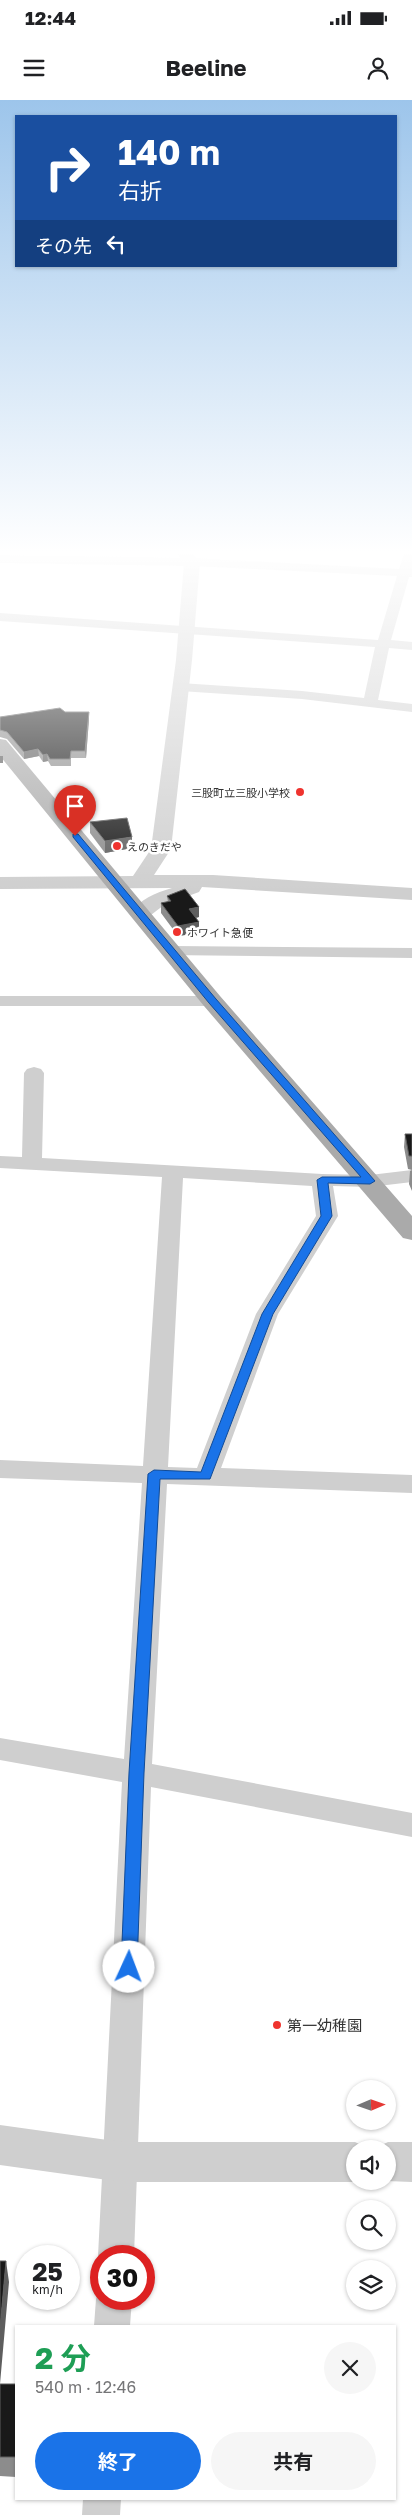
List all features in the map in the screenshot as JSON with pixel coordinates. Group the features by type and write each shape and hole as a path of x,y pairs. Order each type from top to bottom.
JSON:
{"main road":[{"path":"0,744 212,1001 370,1181 412,1232"}],"street":[{"path":"138,882 161,849 182,667"},
{"path":"370,704 378,667"},
{"path":"180,687 302,695 412,708"},
{"path":"161,849 174,864 190,874 219,881"},
{"path":"140,914 146,907 165,896 219,881"},
{"path":"0,884 219,881 412,894"},
{"path":"172,951 412,953"},
{"path":"0,1001 212,1001"},
{"path":"32,1164 34,1073"},
{"path":"0,1162 173,1170 322,1180 370,1181 412,1176"},
{"path":"117,2245 122,2162 137,1773 173,1170"},
{"path":"206,1476 267,1314 327,1216 322,1180"},
{"path":"0,1469 412,1484"},
{"path":"0,1749 412,1825"},
{"path":"0,2146 122,2162 346,2162"},
{"path":"396,2162 412,2162"},
{"path":"112,2325 113,2310"},
{"path":"101,2515 102,2500"}],"building":[{"path":"60,708 65,712 89,712 85,751 71,751 70,759 50,759 47,754 43,755 38,749 24,752 7,732 0,730 0,717"},
{"path":"127,818 132,837 105,841 90,822"},
{"path":"185,889 199,907 189,909 199,922 178,926 161,903 171,901 167,896"},
{"path":"405,1134 412,1134 412,1156 409,1156"},
{"path":"0,2261 6,2261 0,2329"},
{"path":"0,2384 15,2384 15,2457 0,2457"}],"place":[{"name":"三股町立三股小学校","path":"300,792"},
{"name":"えのきだや","path":"117,846"},
{"name":"ホワイト急便","path":"177,932"},
{"name":"第一幼稚園","path":"277,2025"}],"route":[{"path":"75,836 212,1001 370,1181 322,1180 327,1216 267,1314 206,1476 154,1474 137,1773 129,1967"}]}
